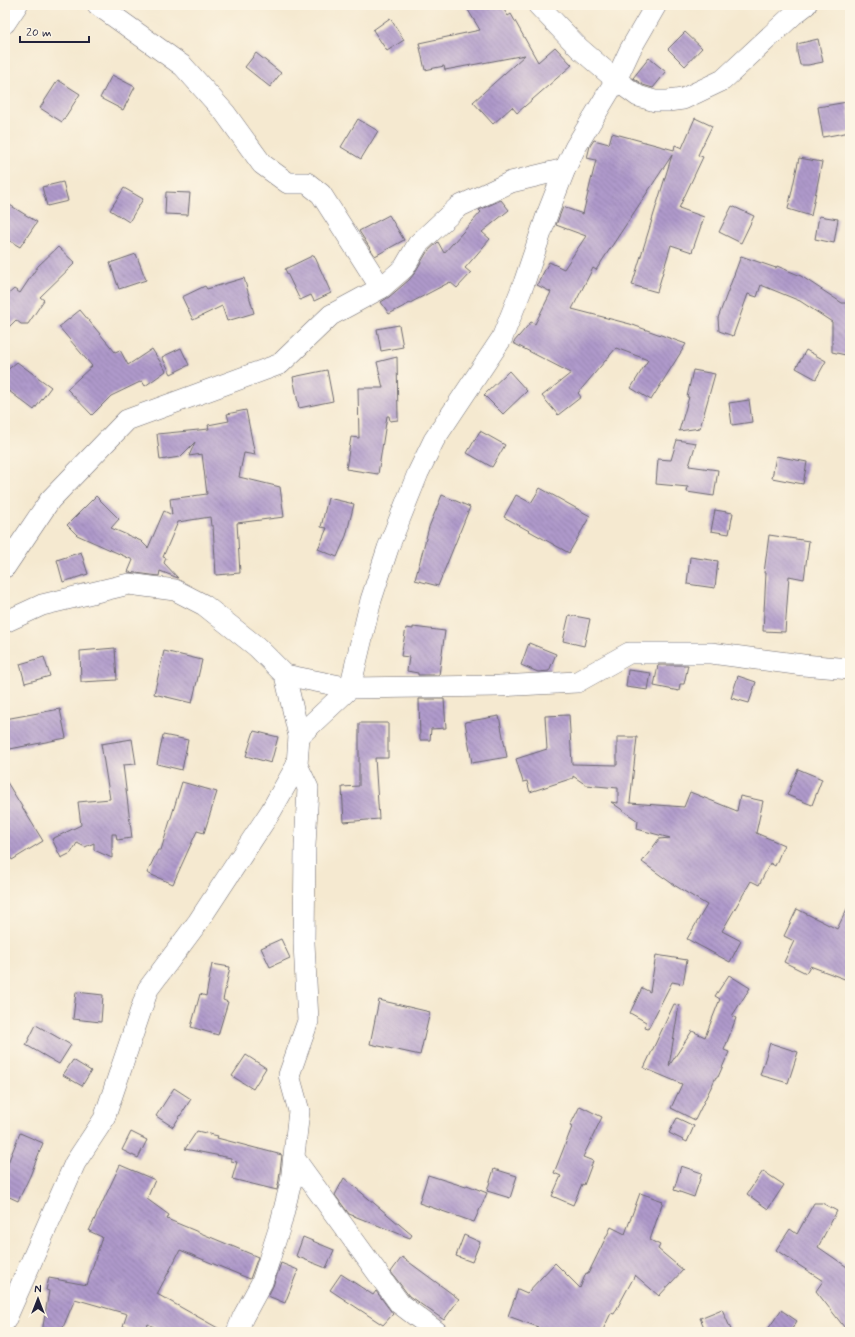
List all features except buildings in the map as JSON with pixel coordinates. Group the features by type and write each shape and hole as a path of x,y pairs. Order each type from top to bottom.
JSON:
{"street":[{"path":"5,23 17,5"},
{"path":"98,5 183,66 225,113 262,164 288,183 307,183 321,194 381,288"},
{"path":"538,5 579,48 616,80 638,96 654,101 683,99 723,80 792,15 806,5"},
{"path":"299,736 350,688 371,600 388,548 415,480 434,440 502,338 524,283 547,215 565,169 575,148 616,80 630,50 656,5"},
{"path":"5,567 50,500 127,420 280,364 331,315 381,288 404,268 418,244 458,207 511,182 565,169"},
{"path":"5,622 42,605 129,584 175,590 204,605 257,647 285,675 299,736 297,765 271,810 198,922 148,989 104,1119 75,1163 5,1321"},
{"path":"285,675 350,688 499,686 578,682 629,653 712,653 803,665 850,669"},
{"path":"237,1332 243,1317 262,1282 280,1226 294,1158 299,1111 289,1075 308,1020 304,943 305,846 308,788 297,765"},
{"path":"294,1158 400,1304 437,1332"}]}
